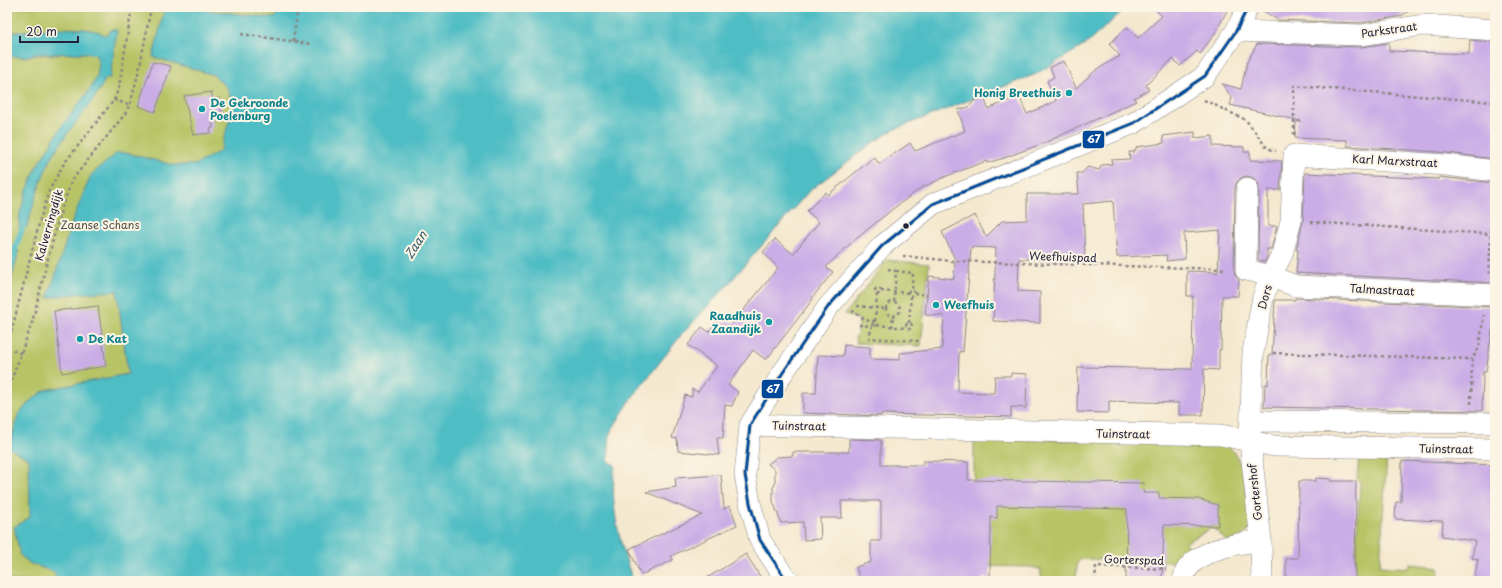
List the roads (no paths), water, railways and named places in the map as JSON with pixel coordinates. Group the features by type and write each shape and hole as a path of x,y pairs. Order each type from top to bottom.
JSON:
{"street":[{"path":"789,581 785,578 760,540 750,503 745,475 750,425 782,374 828,307 882,246 933,204 1134,123 1205,76 1236,31 1248,7"},
{"name":"Parkstraat","path":"1236,31 1362,35 1423,25 1495,30"},
{"name":"Karl Marxstraat","path":"1294,155 1446,165 1495,171"},
{"name":"Dors","path":"1250,442 1253,352 1263,297 1270,278 1282,254 1291,221 1294,155"},
{"name":"Talmastraat","path":"1247,188 1246,270 1296,286 1495,295"},
{"path":"1251,421 1495,423"},
{"name":"Tuinstraat","path":"750,425 1221,435 1274,446 1495,449"},
{"name":"Gortershof","path":"1250,442 1261,542 1262,581"},
{"path":"1185,576 1196,561 1212,551 1247,542 1261,542"}],"water":[{"name":"Zaan","path":"165,7 181,7 274,18 281,7 1127,7 1085,45 1036,74 893,130 871,144 809,191 724,289 682,334 631,399 610,433 608,461 615,465 613,495 617,524 633,581 57,581 54,572 29,563 20,555 14,527 30,517 29,459 9,448 18,415 29,402 45,390 128,374 117,291 74,294 48,298 73,219 91,175 117,153 127,153 173,165 195,165 220,151 233,108 228,89 214,75 153,57"},
{"path":"57,28 85,29 100,32 106,35 111,30 117,30 110,78 106,78 88,107 55,152 42,179 27,227 22,229 19,228 20,213 37,166 64,123 91,88 97,76 99,64 96,55 87,53 36,54 24,57 7,56 7,33"},
{"path":"19,251 7,295 7,254"}],"waterway":[{"path":"14,252 22,229"}],"place":[{"name":"Honig Breethuis","path":"1069,93"},
{"name":"De Gekroonde Poelenburg","path":"202,109"},
{"name":"Weefhuis","path":"936,305"},
{"name":"Raadhuis Zaandijk","path":"769,322"},
{"name":"De Kat","path":"80,339"}],"park label":[{"name":"Zaanse Schans","path":"100,225"}]}
